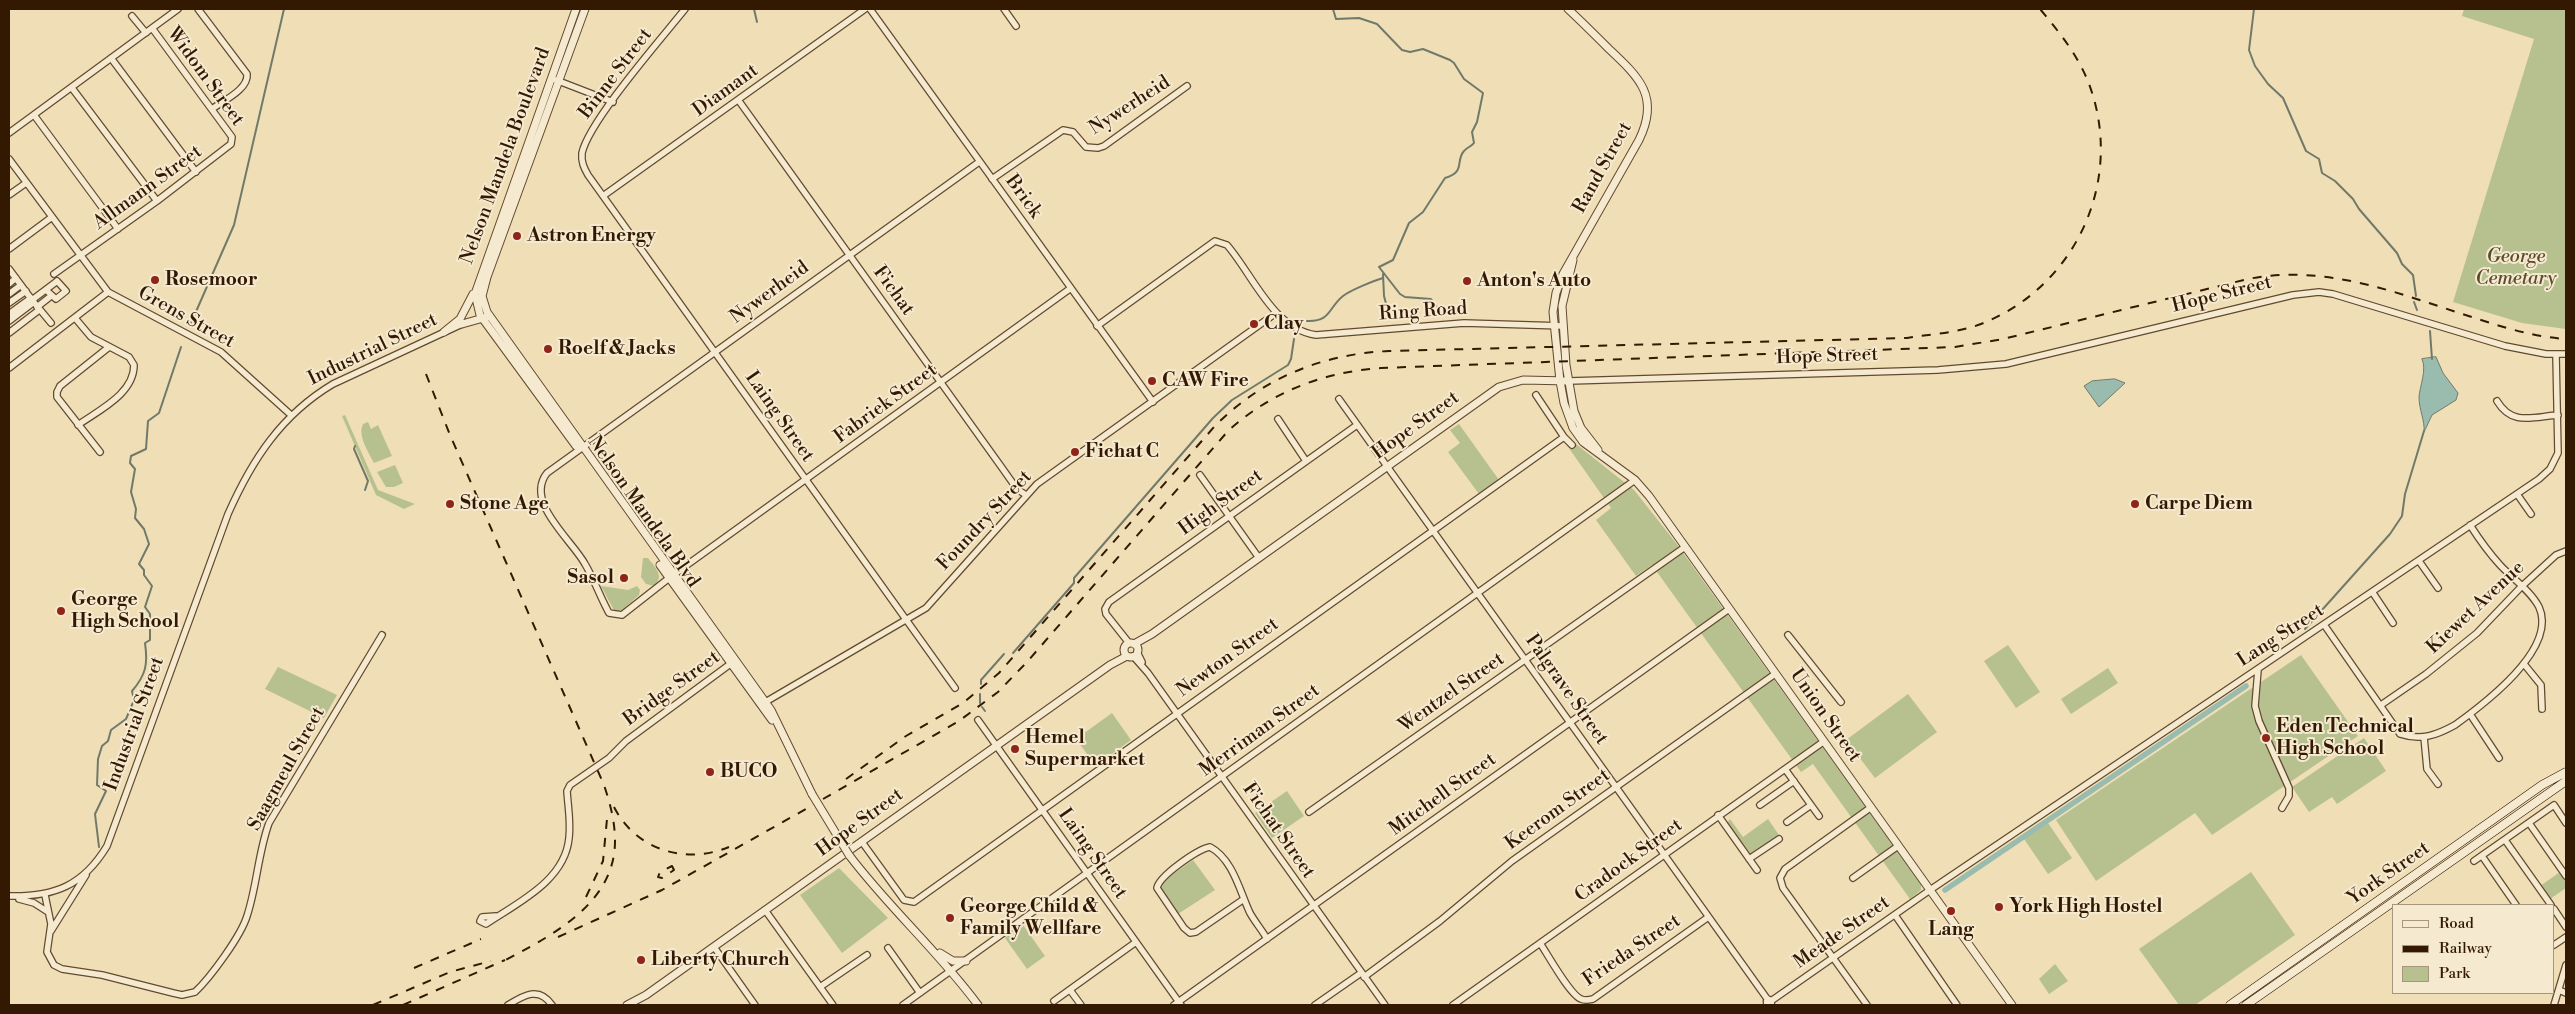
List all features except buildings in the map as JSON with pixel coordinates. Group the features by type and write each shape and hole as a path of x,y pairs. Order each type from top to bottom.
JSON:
{"main road":[{"name":"York Street","path":"2230,1005 2547,782 2566,772"},
{"name":"York Street","path":"2246,1005 2566,781"}],"street":[{"path":"9,133 146,33 168,12 178,9"},
{"path":"198,9 247,74 248,79 245,85 212,109"},
{"name":"Nelson Mandela Boulevard","path":"485,315 475,300 475,288 576,9"},
{"name":"Nelson Mandela Boulevard","path":"485,315 482,296 484,285 585,9"},
{"name":"Binne Street","path":"582,162 587,140 612,102 684,9"},
{"name":"Diamant","path":"604,196 865,9"},
{"name":"Brick","path":"870,9 1153,402"},
{"path":"1004,9 1016,26"},
{"name":"Rand Street","path":"1554,326 1554,303 1558,285 1640,140 1648,121 1649,110 1641,80 1568,9"},
{"path":"132,16 146,33"},
{"name":"Widom Street","path":"152,28 232,137 232,144"},
{"path":"111,58 196,172"},
{"path":"551,78 612,102"},
{"name":"Nywerheid","path":"992,179 1063,130 1073,132 1086,147 1098,148 1104,146 1187,86"},
{"path":"72,88 157,201"},
{"name":"Fichat","path":"739,101 1017,489 1026,495"},
{"path":"34,115 118,229"},
{"name":"Allmann Street","path":"54,274 157,201 232,144"},
{"path":"9,159 108,292 9,368"},
{"name":"Laing Street","path":"582,162 588,175 955,688"},
{"name":"Nywerheid","path":"671,576 622,615 609,613 584,561 558,530 547,511 540,488 541,481 580,448 979,162"},
{"path":"515,179 523,182"},
{"path":"9,195 26,182"},
{"path":"9,249 52,217"},
{"path":"501,217 509,220"},
{"path":"1097,326 1210,242 1219,241 1227,245 1276,313"},
{"name":"Rand Street","path":"1563,326 1564,296 1576,252"},
{"path":"10,271 50,323"},
{"path":"9,284 16,278"},
{"path":"9,332 18,326 46,290 57,282 66,291 57,300 46,290"},
{"path":"9,294 21,285"},
{"path":"444,332 465,312 475,288"},
{"name":"Fabriek Street","path":"671,576 1071,288"},
{"path":"9,303 26,291"},
{"name":"Grens Street","path":"108,292 221,352 291,415"},
{"name":"Hope Street","path":"627,1005 646,995 862,842 1498,387 1523,380 1569,381 1938,370 2006,364 2293,295 2319,292 2333,294 2505,346 2566,354"},
{"path":"18,326 10,318 51,296"},
{"name":"Ring Road","path":"1276,313 1288,325 1299,332 1316,336 1464,323 1563,326"},
{"name":"Foundry Street","path":"763,704 926,608 1026,495 1049,475 1276,313"},
{"name":"Industrial Street","path":"9,896 45,895 68,885 90,869 107,846 228,514 259,453 291,415 316,394 333,384 444,332 485,315"},
{"name":"Nelson Mandela Blvd","path":"485,315 763,704 780,730 828,823 849,856 873,886 953,970 978,1005"},
{"path":"75,318 91,337 133,361 132,378 124,391 78,425"},
{"name":"Union Street","path":"1554,326 1565,409 1573,428 1584,442 1634,480 1685,547 2012,1005"},
{"name":"Union Street","path":"1563,326 1569,381 1578,423 1601,454"},
{"path":"100,452 57,397 57,389 110,347"},
{"name":"Lang Street","path":"1930,890 2324,626 2539,479 2555,460 2559,442 2556,354"},
{"path":"1536,395 1564,437 1572,445"},
{"name":"Palgrave Street","path":"1339,399 1527,660 1769,1003"},
{"path":"2497,401 2503,412 2514,418 2558,415"},
{"path":"1278,419 1306,460"},
{"name":"High Street","path":"1105,609 1116,597 1357,425"},
{"name":"Newton Street","path":"862,842 904,900 910,903 1564,437"},
{"path":"1200,476 1259,558"},
{"name":"Merriman Street","path":"902,1005 1088,874 1634,480"},
{"path":"2517,494 2531,514"},
{"path":"2324,626 2400,734 2416,738 2443,732 2470,714 2524,664 2534,649 2542,624 2538,606 2500,565 2470,525"},
{"name":"Wentzel Street","path":"1309,812 1685,547"},
{"name":"Kiewet Avenue","path":"2381,705 2426,674 2477,633 2521,587 2556,555 2566,551"},
{"path":"2418,561 2438,588"},
{"path":"2372,593 2393,623"},
{"name":"Fichat Street","path":"1105,609 1108,618 1222,776 1313,907 1385,1005"},
{"name":"Mitchell Street","path":"1178,1004 1729,609"},
{"name":"Saagmeul Street","path":"45,895 50,933 47,946 48,956 54,965 62,969 102,974 182,995 195,992 231,946 245,922 262,845 269,823 382,635"},
{"path":"1788,635 1840,702"},
{"name":"Bridge Street","path":"496,916 536,890 552,876 563,858 569,839 568,788 579,778 609,758 626,741 733,663"},
{"path":"2524,664 2541,685 2542,709"},
{"path":"2258,670 2255,706 2259,721 2289,788 2289,796 2282,808"},
{"name":"Keerom Street","path":"1315,1005 1363,975 1440,921 1512,861 1775,674"},
{"path":"2470,714 2499,758"},
{"name":"Laing Street","path":"978,720 1178,1004"},
{"path":"2424,737 2427,769 2438,784"},
{"name":"Cradock Street","path":"1453,1005 1823,742"},
{"path":"1785,769 1819,816"},
{"path":"1760,805 1794,781"},
{"path":"1787,822 1811,805"},
{"path":"2474,861 2554,805 2566,823"},
{"path":"1867,1005 1783,888 1780,878 1785,869 1870,808"},
{"path":"1718,816 1757,870"},
{"path":"2529,823 2566,876"},
{"path":"1749,859 1779,839"},
{"path":"2505,840 2550,904"},
{"path":"1853,878 1898,846"},
{"path":"1244,899 1196,932 1190,933 1184,928 1157,888 1161,879 1196,854 1210,847 1215,850 1231,870 1244,899 1267,939"},
{"path":"2482,856 2515,904"},
{"path":"50,933 90,869"},
{"name":"Meade Street","path":"1769,1003 1930,890"},
{"path":"9,896 34,903 48,912"},
{"path":"765,910 833,1005"},
{"path":"2555,910 2566,927"},
{"path":"1895,915 1957,1005"},
{"name":"Frieda Street","path":"1540,943 1574,992 1581,999 1587,1000 1593,999 1708,918"},
{"path":"2555,944 2566,936"},
{"path":"1054,1001 1136,942"},
{"path":"714,947 755,1005"},
{"path":"888,948 920,993"},
{"path":"931,948 952,961 966,961"},
{"path":"820,987 867,955"},
{"path":"2554,1005 2566,965"},
{"path":"1070,990 1081,1005"},
{"path":"2559,990 2566,993"},
{"path":"508,1005 526,994 534,993 544,996 552,1005"}],"green space":[{"name":"George Cemetary","path":"2464,9 2566,9 2566,329 2522,323 2453,302 2534,39 2462,16"},
{"path":"345,415 378,490 415,504 404,509 376,495 342,416"},
{"path":"368,422 371,429 378,425 392,456 374,463 364,444 361,433 363,424"},
{"path":"1459,424 1499,480 1479,494 1448,452 1460,443 1450,430"},
{"path":"1571,440 1634,490 1676,543 1921,884 1921,890 1910,899 1813,764 1801,772 1652,565 1636,576 1596,520 1611,508 1566,444"},
{"path":"395,465 403,483 394,487 386,487 377,472"},
{"path":"643,558 648,558 658,572 659,579 654,586 646,584 641,577"},
{"path":"601,586 628,590 637,586 640,590 639,595 622,610 615,612"},
{"path":"2008,645 2040,692 2016,708 1984,661"},
{"path":"2301,655 2358,736 2212,835 2195,813 2096,881 2056,820"},
{"path":"278,667 337,695 324,718 265,689"},
{"path":"2108,668 2118,683 2071,714 2061,699"},
{"path":"1908,694 1937,732 1875,778 1846,740"},
{"path":"1112,713 1131,740 1096,766 1076,739"},
{"path":"2364,738 2386,771 2337,804 2332,797 2309,812 2292,787"},
{"path":"1287,791 1304,816 1272,838 1255,813"},
{"path":"1730,819 1743,837 1768,819 1779,835 1751,854 1727,823"},
{"path":"2048,823 2072,858 2048,874 2024,839"},
{"path":"1193,860 1215,890 1178,914 1159,887 1163,881"},
{"path":"839,868 888,918 842,953 800,895"},
{"path":"2251,872 2295,935 2195,1005 2179,1005 2139,949"},
{"path":"2560,872 2566,881 2566,888 2550,899 2540,886"},
{"path":"1023,925 1045,956 1027,969 1005,938"},
{"path":"2055,964 2068,981 2049,994 2039,979"}],"shaded area":[{"path":"2436,357 2443,373 2458,393 2456,400 2432,415 2424,432 2419,397 2424,373 2422,359"},
{"path":"2115,379 2125,383 2099,407 2084,386 2092,381"}],"waterway":[{"path":"191,323 234,225 284,9"},
{"path":"754,9 757,22"},
{"path":"1333,9 1336,19 1359,18 1377,24 1402,50 1410,52 1423,49 1450,60 1464,79 1483,93 1477,122 1472,132 1474,143 1461,155 1456,173 1445,178 1423,212 1409,223 1393,260 1379,267 1400,294 1405,297 1431,299 1440,311 1448,313"},
{"path":"2254,9 2249,50 2255,66 2268,84 2283,98 2306,151 2319,159 2322,173 2335,181 2353,199 2359,209 2397,253 2402,264 2413,275 2416,296"},
{"path":"1383,274 1384,296 1390,319"},
{"path":"1307,321 1315,321 1325,317 1343,296 1383,278"},
{"path":"2414,302 2417,310"},
{"path":"2430,331 2432,359"},
{"path":"1013,653 1074,583 1074,578 1213,418 1232,400 1288,365 1291,359 1294,339"},
{"path":"99,847 95,814 106,791 97,785 98,759 102,746 108,741 111,730 126,719 134,700 132,691 145,669 145,643 150,640 150,614 145,607 152,586 139,564 149,544 144,529 135,518 136,509 131,492 135,469 130,463 131,456 146,449 148,421 159,413 181,347"},
{"path":"2305,629 2390,534 2402,516 2405,494 2424,431"},
{"path":"355,446 354,449 368,481 365,490"},
{"path":"981,684 981,680 1004,654"},
{"path":"1945,890 2246,686"},
{"path":"980,694 980,703"},
{"path":"982,707 985,711"}],"railway":[{"path":"846,779 906,736 963,703 999,673 1214,427 1252,395 1294,372 1340,357 1389,351 1907,338 1972,327 2014,307 2043,284 2066,257 2084,226 2096,192 2101,157 2099,120 2085,73 2061,35 2040,9"},
{"path":"823,799 959,721 998,692 1027,662 1228,431 1262,405 1299,386 1318,379 1360,370 1381,368 1955,347 2003,339 2248,279 2278,275 2308,275 2366,284 2512,329 2566,339"},
{"path":"426,374 450,435 604,785 614,826 615,841 612,864 604,883 592,901 558,930 500,963"},
{"path":"558,937 662,890 813,805"},
{"path":"614,807 623,822 635,834 663,850 679,854 696,854 729,847"},
{"path":"586,897 603,861 607,819"},
{"path":"672,866 674,870 662,878 658,877 660,872 672,866"},
{"path":"414,968 481,939"},
{"path":"403,1005 505,960"},
{"path":"373,1005 450,972 491,961"}],"place":[{"name":"Astron Energy","path":"517,236"},
{"name":"Rosemoor","path":"155,280"},
{"name":"Anton's Auto","path":"1467,281"},
{"name":"Clay","path":"1254,324"},
{"name":"Roelf & Jacks","path":"548,349"},
{"name":"CAW Fire","path":"1152,381"},
{"name":"Fichat C","path":"1075,452"},
{"name":"Stone Age","path":"450,504"},
{"name":"Carpe Diem","path":"2135,504"},
{"name":"Sasol","path":"624,578"},
{"name":"George High School","path":"61,611"},
{"name":"Eden Technical High School","path":"2266,738"},
{"name":"Hemel Supermarket","path":"1015,749"},
{"name":"BUCO","path":"710,772"},
{"name":"York High Hostel","path":"1999,907"},
{"name":"Lang","path":"1951,911"},
{"name":"George Child & Family Wellfare","path":"950,918"},
{"name":"Liberty Church","path":"641,960"}]}
